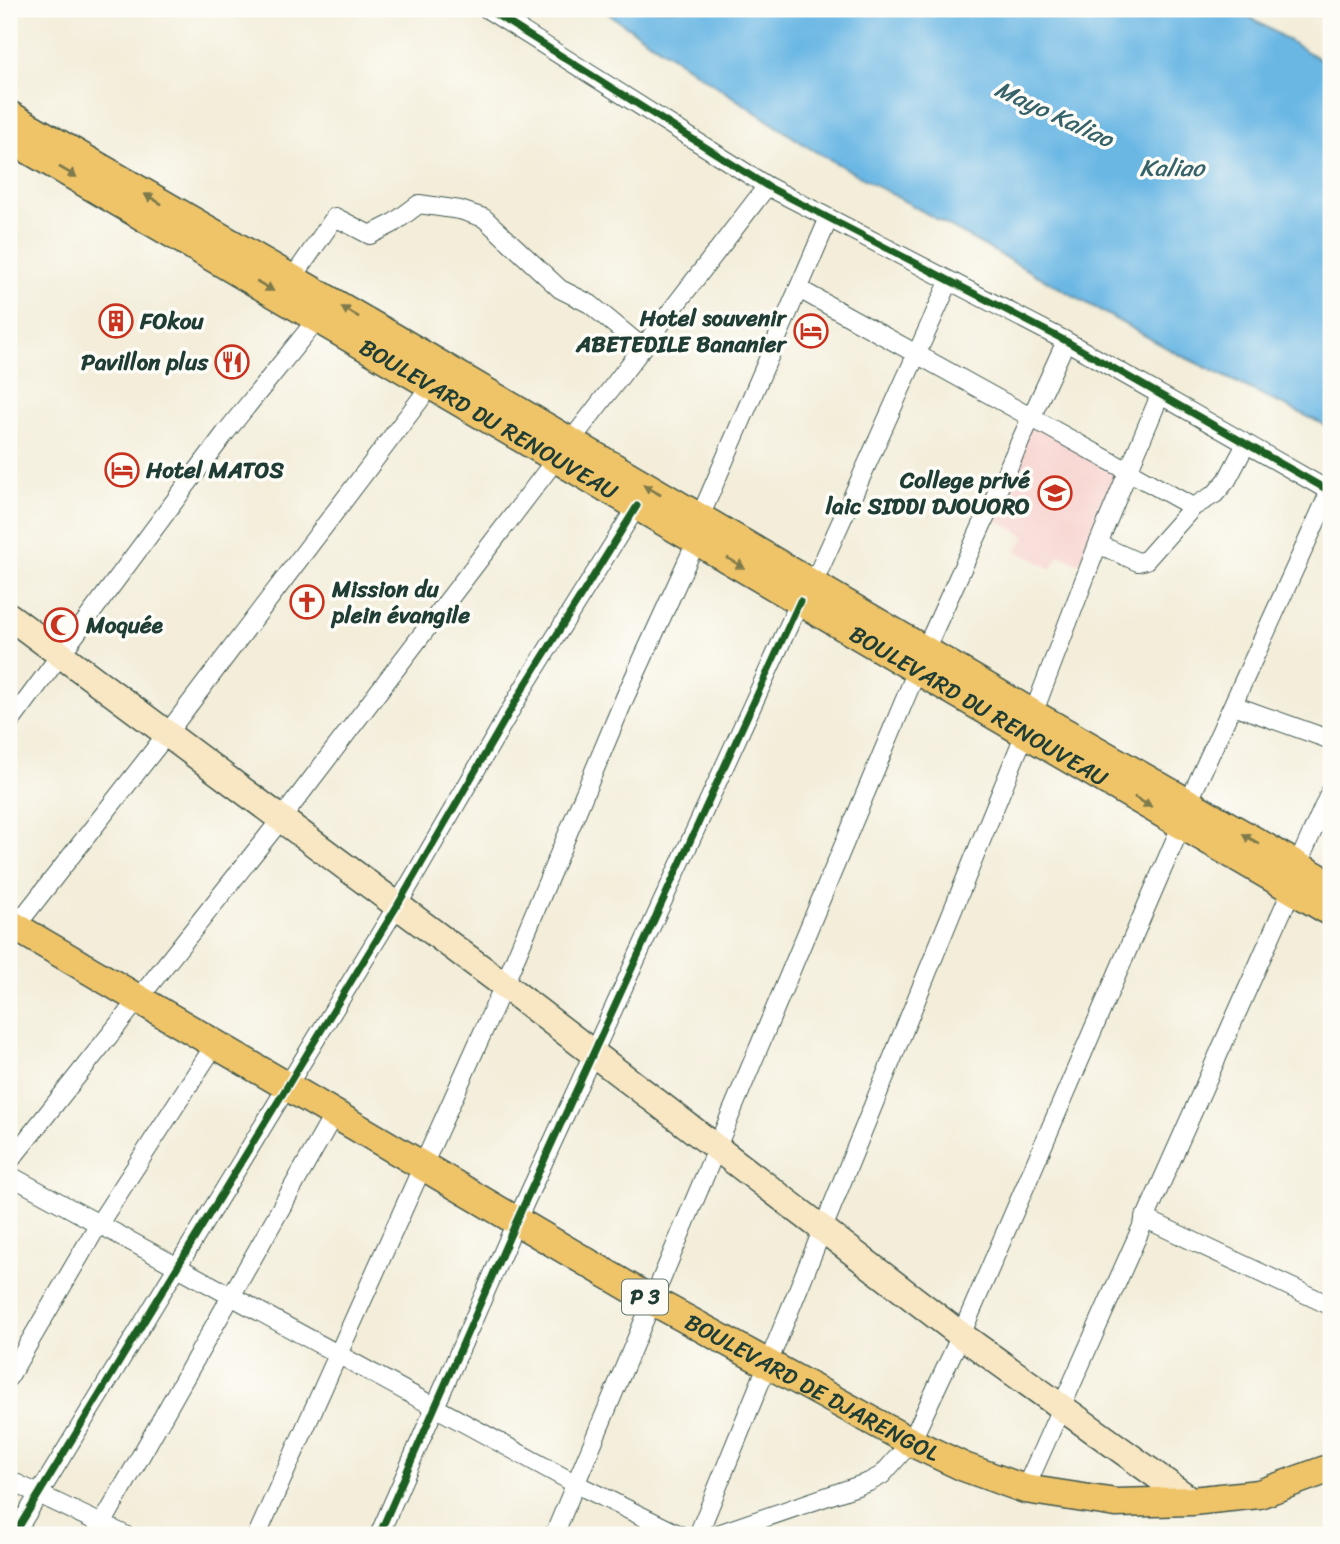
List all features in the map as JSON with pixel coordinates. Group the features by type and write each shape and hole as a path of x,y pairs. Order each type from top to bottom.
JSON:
{"main road":[{"name":"BOULEVARD DU RENOUVEAU","path":"9,115 292,279 563,451 1294,878 1331,912"},
{"name":"BOULEVARD DU RENOUVEAU","path":"9,138 432,384 563,451 638,506 699,529"},
{"path":"9,616 504,985 594,1057 961,1335 1192,1501"},
{"name":"BOULEVARD DU RENOUVEAU","path":"1294,878 1331,885"},
{"name":"BOULEVARD DE DJARENGOL","path":"11,928 653,1301 911,1442 964,1467 1026,1489 1116,1503 1192,1501 1259,1494 1331,1468"}],"street":[{"path":"487,9 766,186 1066,341 1331,491 1185,813 961,1335 911,1442 882,1475 869,1482 715,1535"},
{"path":"9,1162 282,818 766,186"},
{"path":"292,279 335,217 370,235 392,224 419,204 460,210 484,218 560,289 590,304 643,348"},
{"path":"257,1535 504,985 828,220"},
{"path":"379,1535 516,1222 949,282"},
{"path":"799,289 1193,507"},
{"path":"9,723 226,432 318,318"},
{"path":"554,1535 718,1151 921,659 1066,341"},
{"path":"11,928 166,735 432,384"},
{"path":"698,1535 1160,396"},
{"path":"1098,544 1143,562 1193,507 1215,494 1227,480 1246,443"},
{"path":"14,1535 288,1088 524,688 638,506"},
{"path":"1233,705 1331,740"},
{"path":"1026,1489 1331,790"},
{"path":"9,1377 98,1225 214,1046"},
{"path":"99,1530 333,1116"},
{"path":"9,1175 574,1483 680,1535"},
{"path":"1144,1218 1331,1306"},
{"path":"9,1480 38,1493 99,1530 125,1535"}],"shaded area":[{"name":"College privé laic SIDDI DJOUORO","path":"1033,420 1122,471 1080,564 1059,555 1052,569 1017,551 1025,536 989,516"}],"water":[{"name":"Kaliao","path":"601,9 1236,9 1331,66 1331,428 1176,353 811,149"}],"cycle path":[{"path":"487,9 767,186 1066,341 1331,492"},
{"path":"14,1535 397,906 524,687 637,506"},
{"path":"379,1535 516,1222 800,601"}],"place":[{"name":"FOkou","path":"116,321"},
{"name":"Hotel souvenir ABETEDILE Bananier","path":"811,331"},
{"name":"Pavillon plus","path":"232,362"},
{"name":"Hotel MATOS","path":"122,470"},
{"name":"College privé laic SIDDI DJOUORO","path":"1055,493"},
{"name":"Mission du plein évangile","path":"307,602"},
{"name":"Moquée","path":"61,625"}],"water label":[{"name":"Mayo Kaliao","path":"1054,114"}]}
